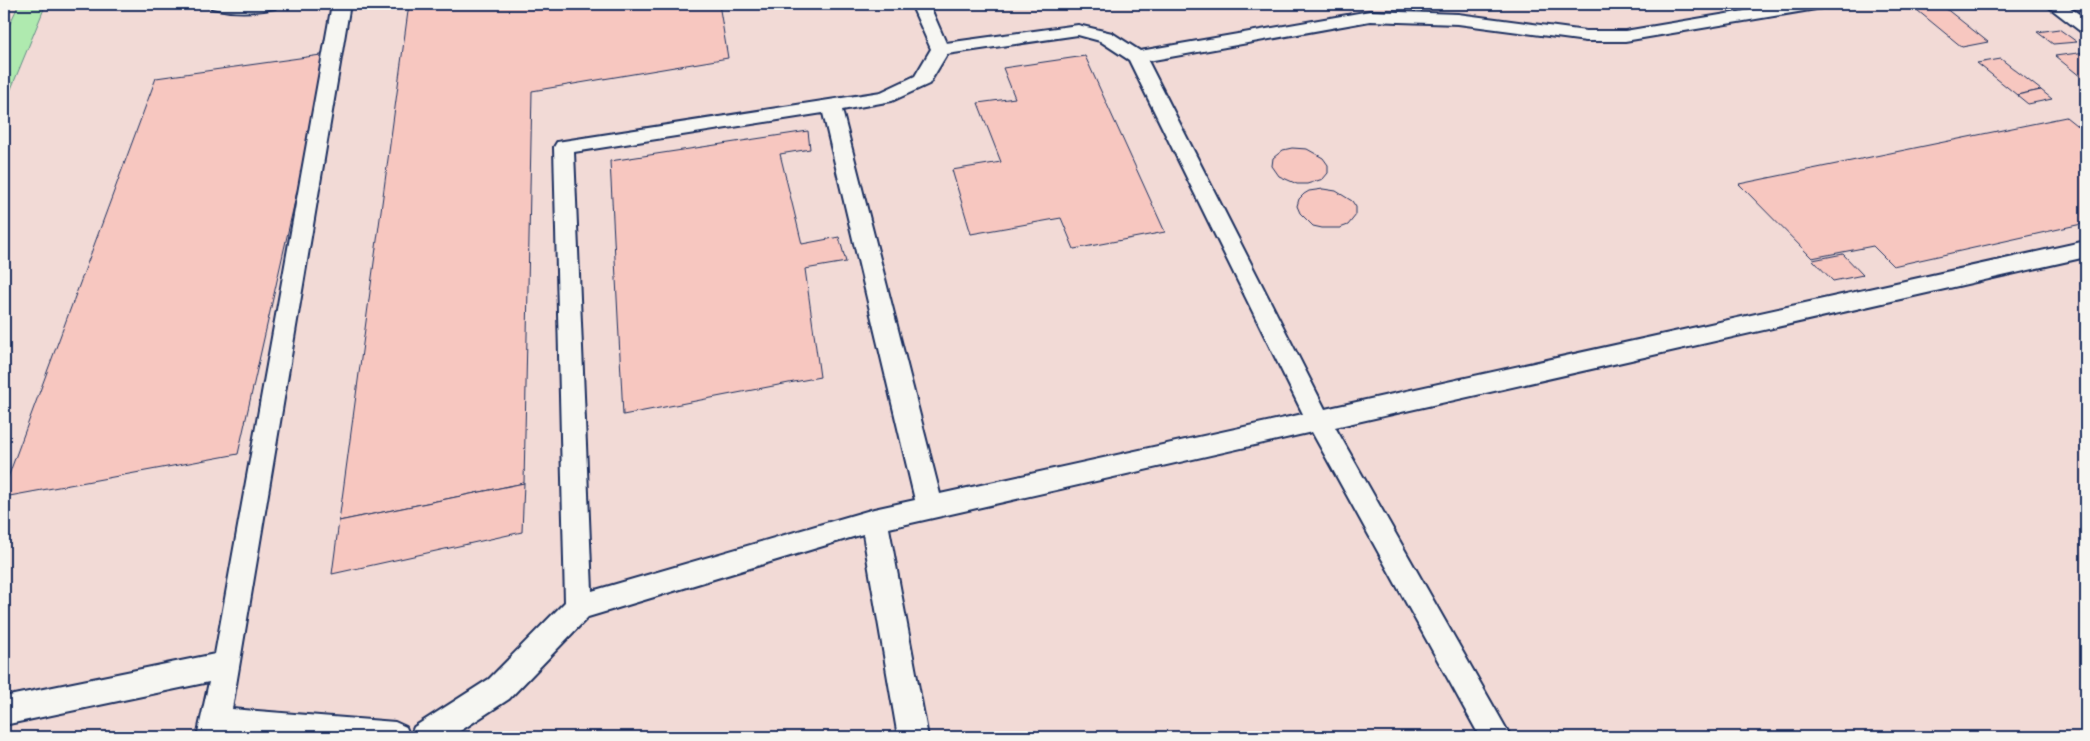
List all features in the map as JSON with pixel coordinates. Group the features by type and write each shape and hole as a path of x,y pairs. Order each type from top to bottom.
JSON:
{"lane":[{"path":"218,4 236,8 269,4"},
{"path":"341,4 227,665 214,730 395,737"},
{"path":"920,4 940,49"},
{"path":"1703,4 1720,20"},
{"path":"1137,57 1397,10 1586,36 1625,36 1816,4"},
{"path":"2054,4 2086,27"},
{"path":"940,49 1078,30 1106,37 1137,57 1319,421 1496,737"},
{"path":"579,607 564,147 885,97 922,80 940,49"},
{"path":"831,105 930,508"},
{"path":"425,737 499,689 579,607 874,520 2086,249"},
{"path":"874,520 913,737"},
{"path":"4,711 227,665"}],"shaded area":[{"path":"4,4 2086,4 2086,737 4,737"}],"green space":[{"path":"19,4 46,4 4,106 4,36"}],"building":[{"path":"409,4 719,4 728,58 532,91 524,483 339,521"},
{"path":"1940,4 1988,42 1962,47 1912,6"},
{"path":"2059,29 2077,42 2053,44 2037,32"},
{"path":"2086,52 2086,81 2055,56"},
{"path":"328,54 238,454 4,497 4,488 156,78"},
{"path":"1085,56 1165,232 1074,249 1061,218 971,234 952,170 1001,162 978,103 1015,98 1003,68"},
{"path":"2001,59 2041,90 2017,95 1977,63"},
{"path":"2041,90 2052,99 2028,104 2017,95"},
{"path":"2066,117 2086,133 2086,223 1893,266 1873,246 1812,258 1739,184"},
{"path":"808,131 810,149 780,154 802,244 839,237 846,262 805,269 820,377 623,415 610,161"},
{"path":"1292,148 1307,149 1323,158 1328,165 1328,173 1323,179 1307,184 1297,184 1279,176 1272,166 1273,158 1283,150"},
{"path":"1323,189 1336,191 1352,201 1356,207 1356,215 1348,225 1340,228 1313,226 1300,213 1297,206 1299,199 1309,191"},
{"path":"1843,254 1863,275 1833,281 1813,260"},
{"path":"524,483 522,532 332,574 339,521"}]}
